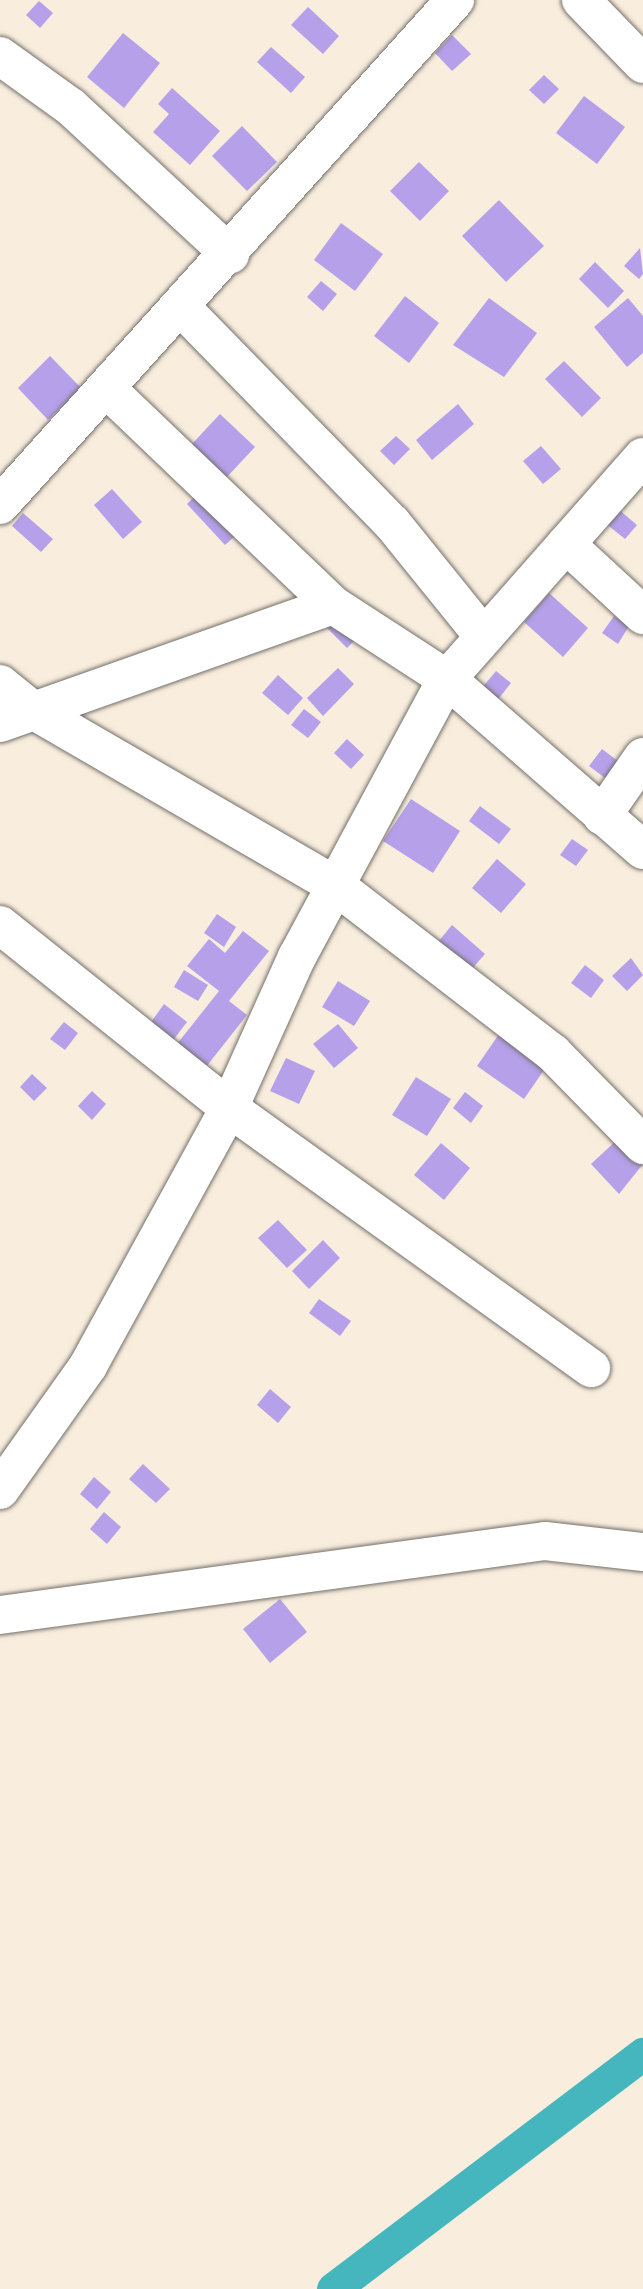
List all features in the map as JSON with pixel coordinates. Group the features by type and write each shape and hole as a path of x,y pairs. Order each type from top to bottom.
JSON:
{"street":[{"path":"0,505 230,254 455,0"},
{"path":"581,0 643,64"},
{"path":"0,57 71,107 230,254"},
{"path":"181,308 392,523 484,637"},
{"path":"107,388 333,605 447,679 643,850"},
{"path":"0,1490 88,1366 229,1108 336,886 447,679 643,457"},
{"path":"566,544 643,615"},
{"path":"15,716 333,605"},
{"path":"0,684 15,716 336,886 554,1053 643,1145"},
{"path":"602,816 643,757"},
{"path":"0,925 229,1108 591,1368"},
{"path":"0,1615 545,1541 643,1552"}],"building":[{"path":"39,1 53,13 40,28 26,15"},
{"path":"308,7 339,36 323,54 291,25"},
{"path":"123,33 160,63 124,108 87,77"},
{"path":"452,35 471,54 452,71 435,53"},
{"path":"271,47 305,77 291,93 257,62"},
{"path":"544,75 559,89 544,104 529,90"},
{"path":"172,88 220,131 190,165 153,132 169,114 158,104"},
{"path":"584,96 625,127 597,164 556,133"},
{"path":"242,126 277,162 247,191 212,156"},
{"path":"419,162 449,191 420,221 390,191"},
{"path":"499,200 544,246 506,282 462,236"},
{"path":"341,223 383,254 355,291 314,260"},
{"path":"640,248 643,274 639,279 624,266"},
{"path":"595,262 624,291 608,308 579,279"},
{"path":"321,281 337,294 323,311 307,297"},
{"path":"405,296 439,323 409,363 374,336"},
{"path":"489,298 537,333 504,377 453,345"},
{"path":"628,298 643,316 643,353 627,367 594,327"},
{"path":"50,356 81,388 48,420 18,388"},
{"path":"564,361 601,398 582,417 545,379"},
{"path":"458,404 474,424 432,460 416,440"},
{"path":"220,414 255,447 226,478 191,445"},
{"path":"396,436 410,449 394,465 380,451"},
{"path":"541,446 561,469 543,484 523,461"},
{"path":"205,486 244,528 225,545 187,504"},
{"path":"112,489 142,522 123,539 94,505"},
{"path":"617,508 637,525 625,539 605,523"},
{"path":"23,513 53,539 41,552 12,526"},
{"path":"549,593 588,628 563,657 524,622"},
{"path":"312,613 360,635 347,648"},
{"path":"614,616 629,626 618,644 602,633"},
{"path":"338,668 354,684 323,716 307,698"},
{"path":"496,671 511,683 496,702 480,690"},
{"path":"278,675 303,698 288,715 262,693"},
{"path":"304,709 321,722 308,738 291,725"},
{"path":"347,739 364,755 351,769 334,753"},
{"path":"602,749 622,764 609,781 589,766"},
{"path":"411,799 460,831 433,873 383,841"},
{"path":"480,806 511,829 499,844 469,821"},
{"path":"572,839 588,850 576,866 560,855"},
{"path":"497,859 526,884 501,913 472,888"},
{"path":"217,914 236,927 224,947 204,933"},
{"path":"452,925 485,954 470,971 438,942"},
{"path":"243,931 269,951 229,1001 247,1015 206,1067 177,1044 219,991 187,966 209,939 225,953"},
{"path":"631,958 643,975 627,991 612,976"},
{"path":"585,965 604,980 591,998 571,983"},
{"path":"184,970 208,985 198,1001 174,987"},
{"path":"338,981 370,1001 354,1026 322,1007"},
{"path":"164,1004 187,1022 171,1043 149,1025"},
{"path":"64,1022 78,1033 65,1050 50,1039"},
{"path":"338,1024 358,1048 334,1068 313,1044"},
{"path":"506,1024 553,1057 524,1099 477,1066"},
{"path":"286,1058 315,1071 299,1104 270,1091"},
{"path":"32,1074 47,1088 34,1101 20,1087"},
{"path":"416,1077 451,1099 427,1136 392,1115"},
{"path":"92,1091 106,1104 92,1120 78,1106"},
{"path":"465,1092 483,1106 471,1123 453,1108"},
{"path":"619,1138 643,1164 619,1194 591,1164"},
{"path":"441,1143 470,1168 444,1200 414,1175"},
{"path":"278,1220 307,1250 287,1268 258,1238"},
{"path":"323,1240 340,1258 309,1289 292,1271"},
{"path":"319,1299 351,1321 340,1336 309,1313"},
{"path":"270,1389 291,1407 278,1423 257,1405"},
{"path":"143,1464 170,1489 156,1503 129,1479"},
{"path":"94,1477 111,1492 97,1509 80,1494"},
{"path":"104,1512 121,1527 107,1544 90,1529"},
{"path":"280,1599 307,1632 270,1663 243,1629"}],"waterway":[{"path":"333,2289 643,2054"}]}
